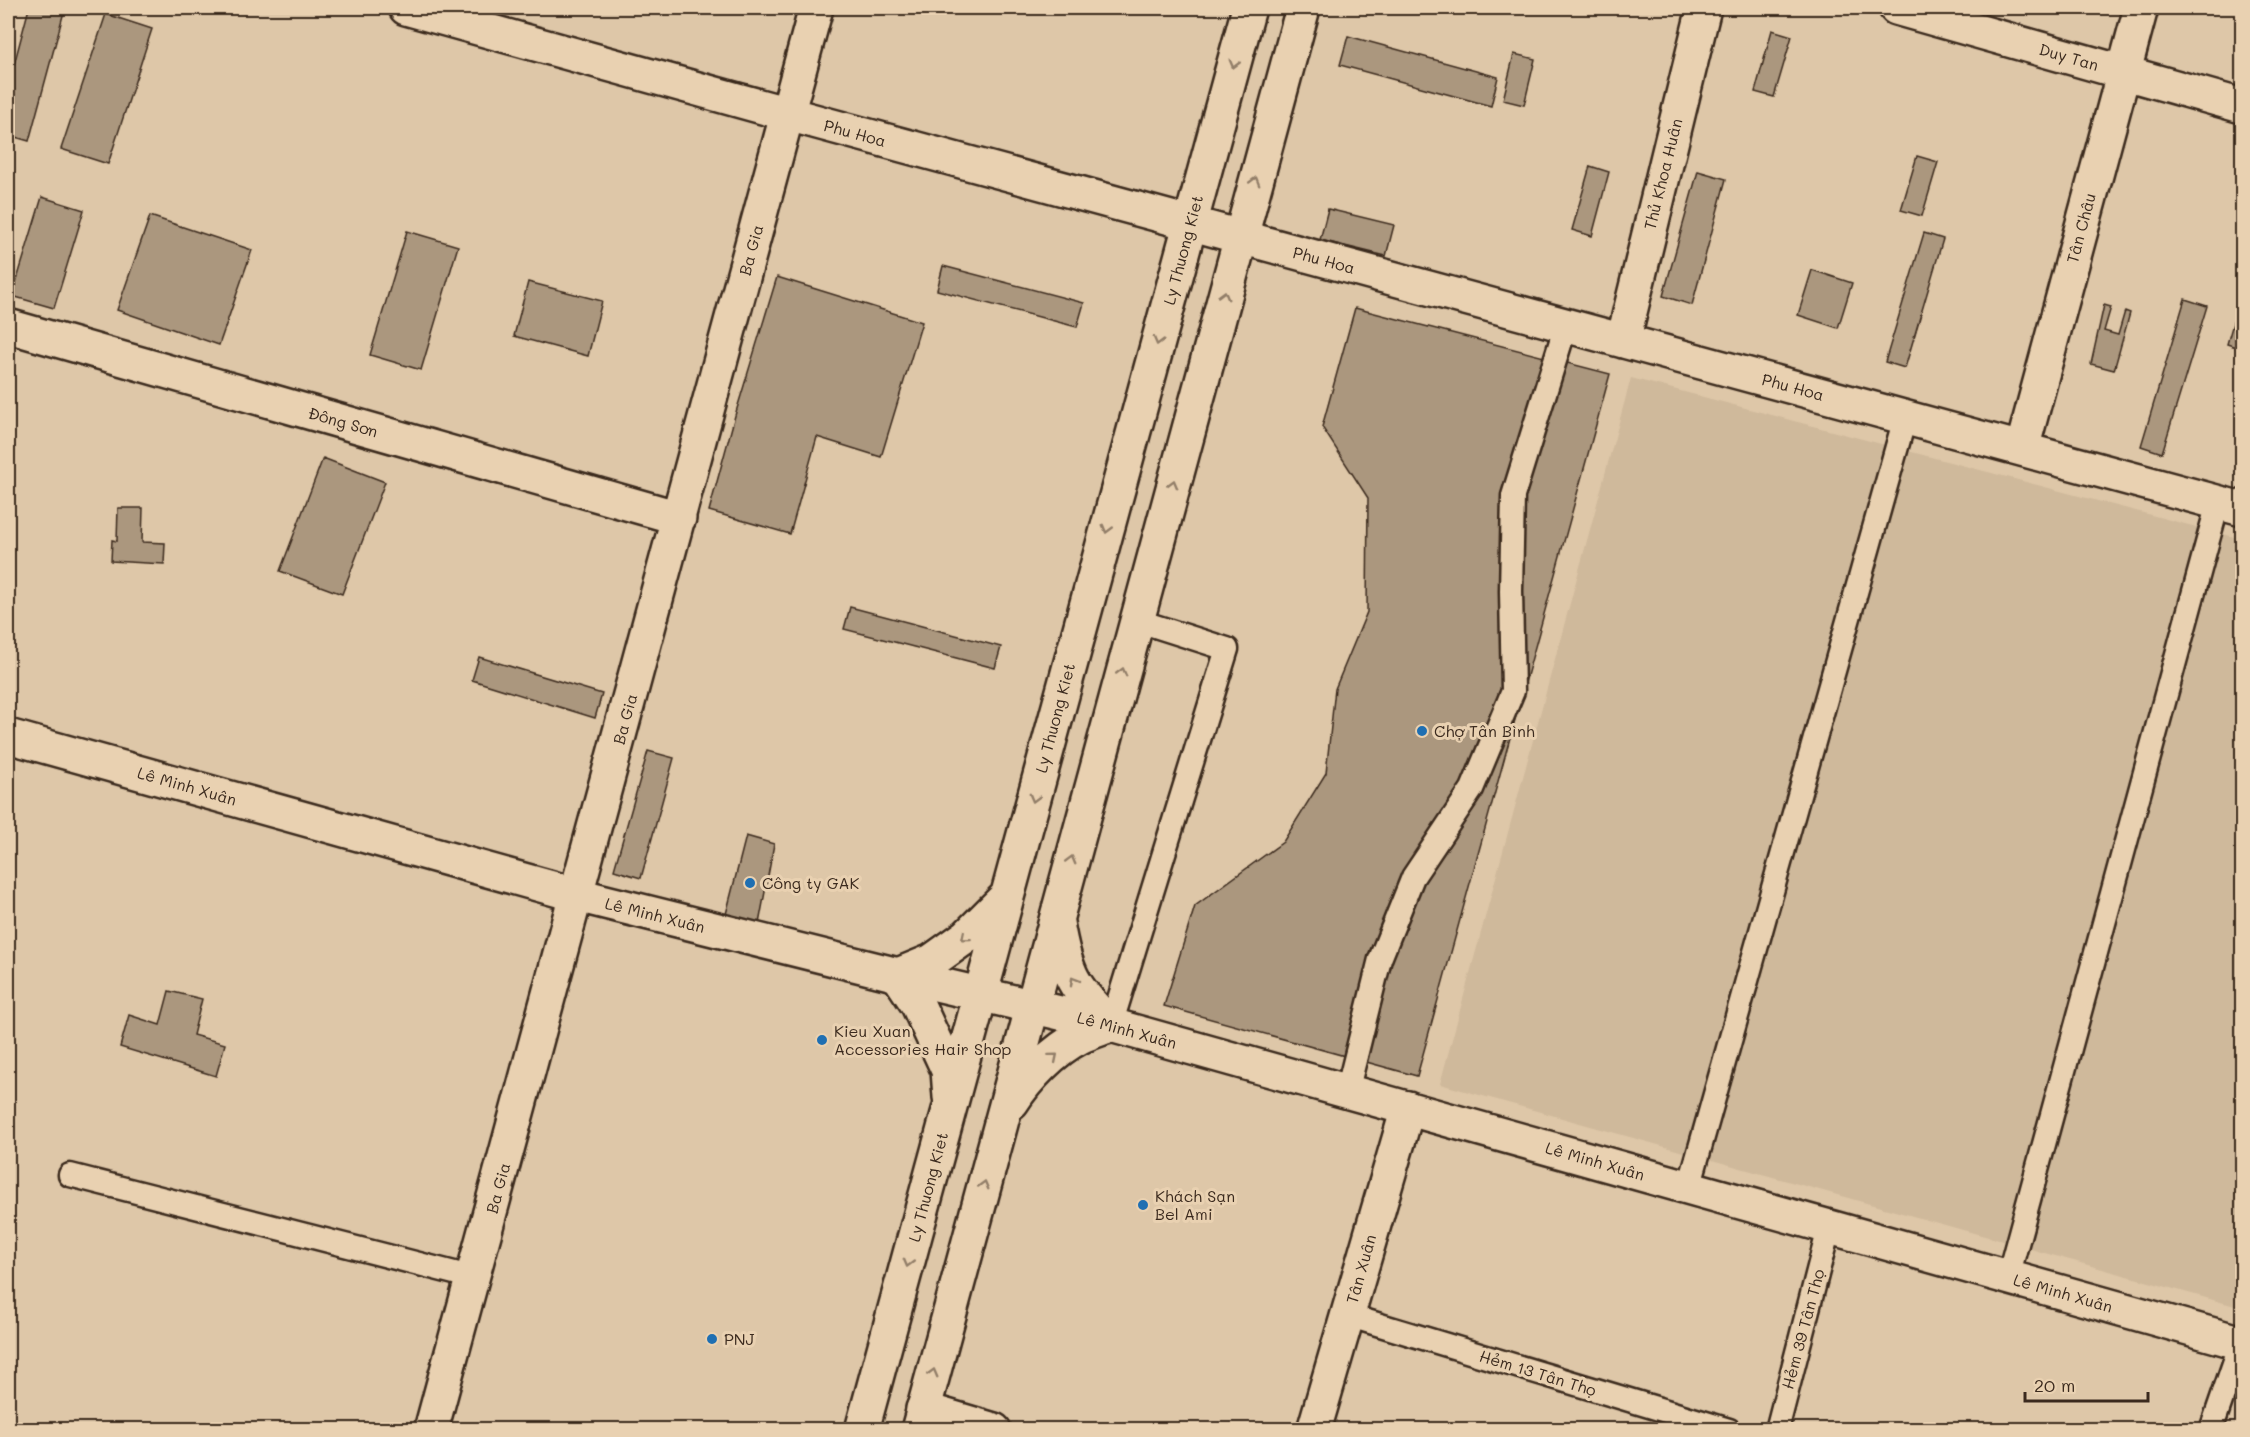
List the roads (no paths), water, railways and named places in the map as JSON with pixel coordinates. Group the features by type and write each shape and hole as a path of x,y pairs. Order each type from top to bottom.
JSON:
{"street":[{"name":"Phu Hoa","path":"406,8 2230,506"},
{"name":"Ba Gia","path":"431,1430 816,8"},
{"name":"Ly Thuong Kiet","path":"862,1430 1249,8"},
{"path":"994,1430 920,1419 1303,8"},
{"name":"Thủ Khoa Huân","path":"1623,340 1704,8"},
{"name":"Tân Châu","path":"2022,449 2141,8"},
{"name":"Duy Tan","path":"1904,9 2242,106"},
{"name":"Đông Sơn","path":"8,326 679,518"},
{"name":"Lê Minh Xuân","path":"8,735 577,895 898,975 1112,1025 2242,1343"},
{"path":"951,1105 948,1070 918,1005 898,975 932,961 959,942 1007,896"},
{"path":"1002,1116 1026,1080 1056,1054 1079,1037 1112,1025 1084,998 1070,976 1062,955 1055,916"},
{"name":"Tân Xuân","path":"1314,1430 1408,1108"}],"lane":[{"path":"1347,1092 1380,959 1413,877 1472,789 1514,692 1511,591 1513,496 1566,325"},
{"path":"1689,1187 1905,418"},
{"path":"2008,1277 2230,506"},
{"path":"1112,1025 1227,649 1136,620"},
{"path":"69,1175 474,1278"},
{"name":"Hẻm 39 Tân Thọ","path":"1777,1430 1829,1228"},
{"name":"Hẻm 13 Tân Thọ","path":"1347,1316 1729,1430"},
{"path":"2211,1430 2242,1343"}],"place":[{"name":"Chợ Tân Bình","path":"1422,731"},
{"name":"Công ty GAK","path":"750,883"},
{"name":"Kieu Xuan Accessories Hair Shop","path":"822,1040"},
{"name":"Khách Sạn Bel Ami","path":"1143,1205"},
{"name":"PNJ","path":"712,1339"}]}
